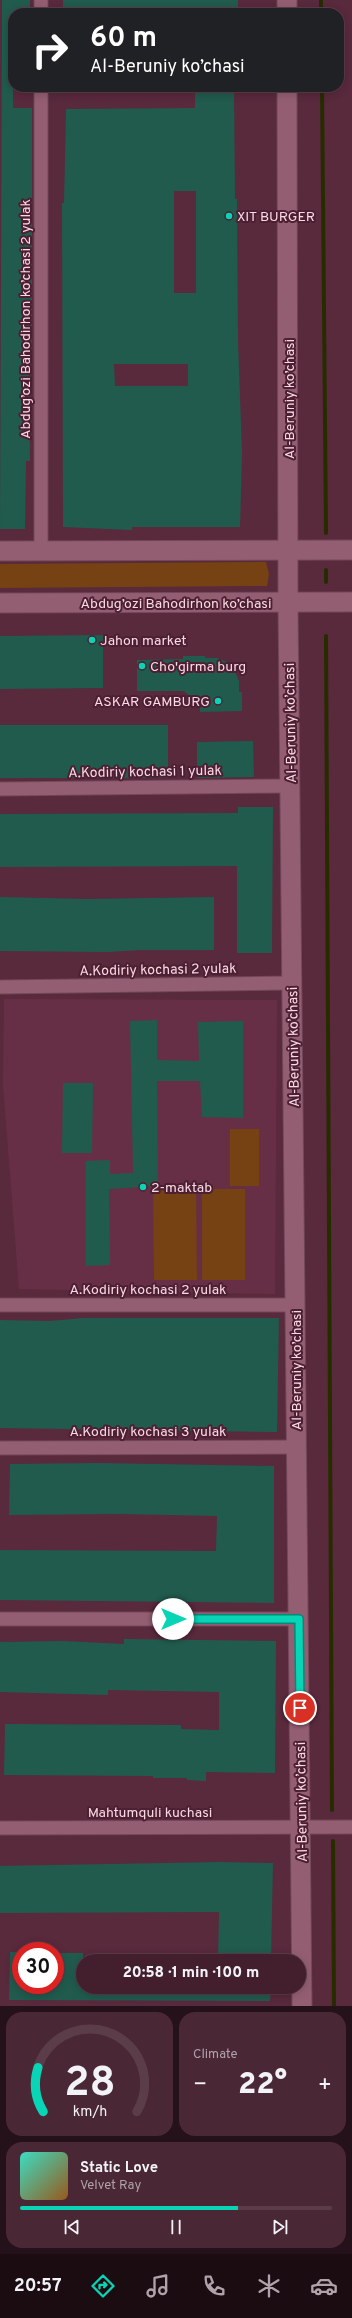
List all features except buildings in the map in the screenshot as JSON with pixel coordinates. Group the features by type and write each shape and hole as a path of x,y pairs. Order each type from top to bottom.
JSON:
{"main road":[{"name":"Al-Beruniy ko’chasi","path":"287,92 288,603 302,2006"},
{"path":"0,552 352,550"},
{"name":"Abdug’ozi Bahodirhon ko’chasi","path":"0,603 352,602"}],"street":[{"name":"Abdug’ozi Bahodirhon ko’chasi 2 yulak","path":"41,92 41,551"},
{"name":"A.Kodiriy kochasi 1 yulak","path":"0,789 290,786"},
{"name":"A.Kodiriy kochasi 2 yulak","path":"0,987 292,983"},
{"name":"A.Kodiriy kochasi 2 yulak","path":"0,1305 296,1305"},
{"name":"A.Kodiriy kochasi 3 yulak","path":"0,1448 297,1447"},
{"path":"0,1619 299,1619"},
{"name":"Mahtumquli kuchasi","path":"0,1828 352,1827"}],"shaded area":[{"path":"266,562 269,574 267,586 0,588 0,564"},
{"name":"2-maktab","path":"4,999 277,1000 275,1294 19,1289 3,1085"},
{"path":"230,1129 259,1129 259,1186 230,1186"},
{"path":"153,1189 196,1189 197,1280 154,1280"},
{"path":"202,1189 245,1189 245,1280 202,1280"}],"waterway":[{"path":"321,0 321,8"},
{"path":"322,92 326,533"},
{"path":"326,570 326,582"},
{"path":"326,636 332,1810"},
{"path":"333,1841 334,2006"}],"place":[{"name":"XIT BURGER","path":"229,216"},
{"name":"Jahon market","path":"92,640"},
{"name":"Cho'girma burg","path":"142,666"},
{"name":"ASKAR GAMBURG","path":"218,701"},
{"name":"2-maktab","path":"143,1187"}],"route":[{"path":"173,1619 299,1619 300,1708"}]}
